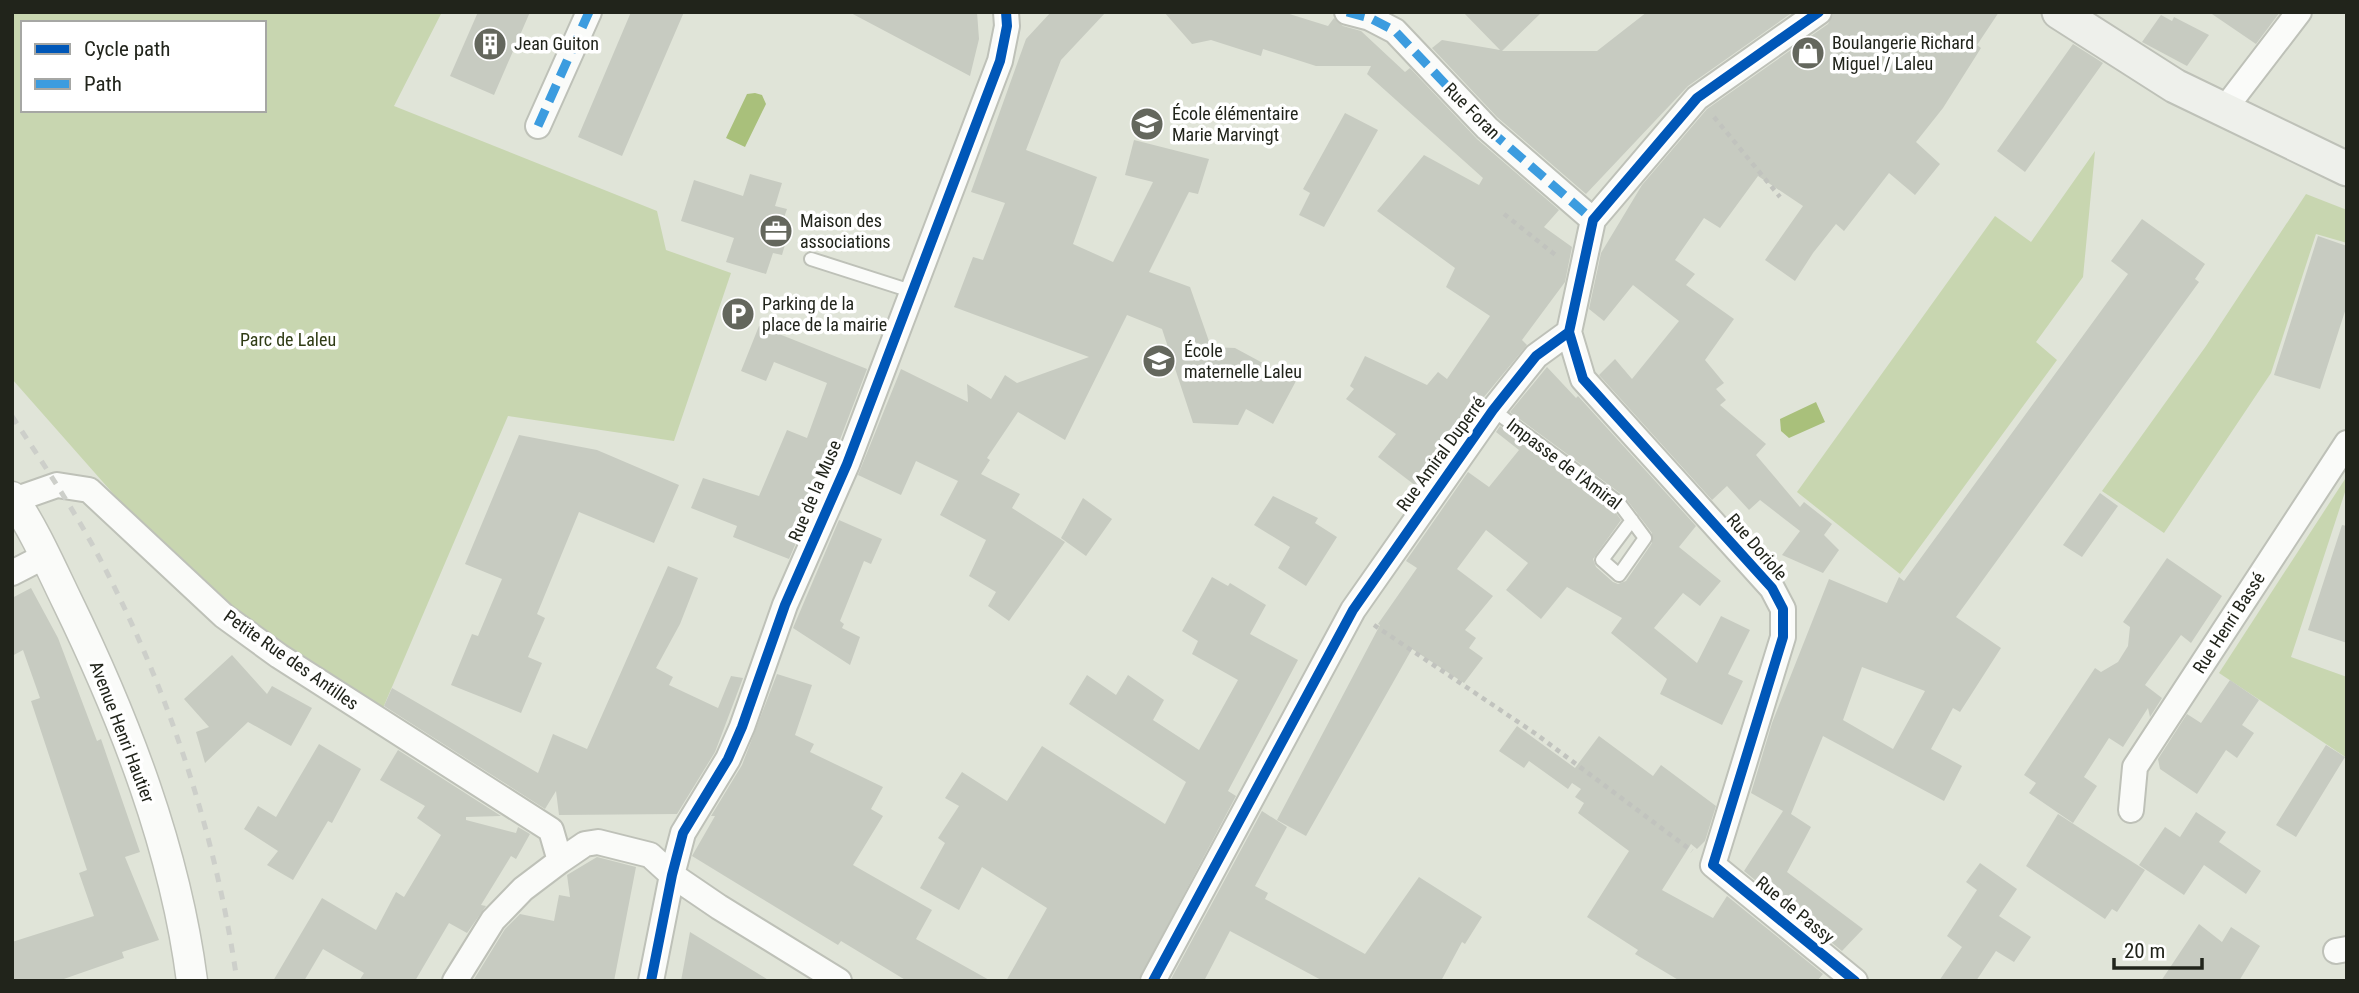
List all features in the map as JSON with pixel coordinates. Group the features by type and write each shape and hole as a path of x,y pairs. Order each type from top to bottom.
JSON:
{"main road":[{"path":"2059,12 2175,86 2347,169"}],"street":[{"path":"538,126 589,12"},
{"name":"Rue de la Muse","path":"651,981 671,875 683,833 728,758 742,727 785,605 847,464 1000,61 1007,26 1006,12"},
{"name":"Rue Foran","path":"1347,12 1396,23 1487,128 1592,220"},
{"path":"1569,332 1592,220 1697,98 1819,12"},
{"path":"2223,111 2299,12"},
{"name":"Rue Amiral Duperré","path":"1153,981 1353,610 1493,410 1536,356 1569,332"},
{"name":"Rue Doriole","path":"1569,332 1583,379 1766,580 1783,609 1783,637 1713,865"},
{"name":"Rue Henri Bassé","path":"2131,810 2135,767 2347,443"},
{"name":"Petite Rue des Antilles","path":"13,498 57,485 89,490 225,616 279,656 551,830 560,861"},
{"name":"Avenue Henri Hautier","path":"13,498 45,556 123,724 162,844 192,981"},
{"path":"12,573 45,556"},
{"path":"455,981 493,920 523,889 585,845 598,842 650,855 671,875 839,981"},
{"name":"Rue de Passy","path":"1713,865 1851,980"}],"lane":[{"path":"811,259 911,291"},
{"name":"Impasse de l'Amiral","path":"1493,410 1619,503 1632,520"}],"path":[{"path":"1697,98 1780,197"},
{"path":"1504,214 1568,264 1582,268"},
{"path":"1353,610 1536,734 1713,865"}],"green space":[{"name":"Parc de Laleu","path":"12,12 442,12 394,106 657,211 666,250 731,273 674,441 508,416 380,715 234,618 117,498 12,379"},
{"path":"2095,151 2083,277 2036,342 2057,360 1900,574 1797,492 1995,216 2031,242"},
{"path":"2306,194 2347,210 2347,243 2316,234 2271,373 2164,533 2102,491 2206,346"},
{"path":"2347,476 2347,486 2291,657 2347,677 2347,758 2219,673"}],"shaded area":[{"path":"747,94 762,95 766,104 745,147 726,138"},
{"path":"1816,402 1825,422 1789,438 1781,431 1780,419"}],"building":[{"name":"Jean Guiton","path":"478,12 530,12 494,95 450,76"},
{"path":"631,12 684,12 622,156 578,137"},
{"path":"849,12 977,12 979,39 970,76"},
{"path":"1051,12 1106,12 1061,60 1026,150 1097,177 1073,244 1113,262 1153,182 1125,175 1134,140 1209,159 1198,194 1189,192 1149,272 1190,287 1211,347 1235,348 1296,381 1273,424 1246,409 1238,425 1193,423 1162,329 1127,315 1065,440 1018,412 987,458 990,460 981,474 1020,494 1012,508 1065,542 1009,621 988,606 996,592 969,576 986,540 940,515 958,481 916,461 901,495 858,475 901,369 968,402 967,384 991,399 1005,375 1017,383 1089,357 954,307 973,257 983,260 1005,203 971,192 1026,39"},
{"path":"1164,12 1283,12 1328,26 1334,18 1343,26 1361,31 1405,72 1410,68 1477,139 1559,210 1544,227 1572,247 1565,282 1522,340 1527,345 1440,450 1444,454 1420,489 1378,457 1396,434 1346,399 1354,389 1350,386 1365,356 1427,385 1438,372 1447,379 1490,316 1446,287 1455,268 1377,211 1424,155 1479,185 1483,178 1367,74 1371,66 1316,66 1263,49 1261,56 1211,40 1192,44"},
{"path":"1463,12 1542,12 1502,51 1597,51 1647,12 1793,12 1688,86 1586,194 1497,117 1432,48 1442,40 1500,50"},
{"path":"1834,12 1999,12 1977,45 1981,48 1943,108 1916,142 1940,164 1915,195 1889,173 1844,231 1836,224 1795,281 1765,260 1803,206 1758,176 1720,228 1704,218 1675,260 1695,274 1686,285 1734,319 1705,360 1724,383 1716,389 1726,400 1720,405 1766,444 1756,455 1800,507 1804,502 1832,524 1824,535 1839,550 1823,573 1782,555 1800,531 1760,500 1749,510 1727,486 1712,500 1599,375 1615,359 1632,379 1679,321 1633,285 1604,321 1589,309 1601,253 1642,185 1707,109 1828,24"},
{"path":"2209,12 2280,12 2256,44"},
{"path":"2161,15 2172,21 2174,17 2209,35 2187,66 2142,42"},
{"path":"2073,44 2103,63 2025,172 1997,151"},
{"path":"1345,113 1378,130 1324,227 1299,215 1310,193 1303,189"},
{"path":"750,174 782,183 775,206 787,209 779,232 788,234 782,255 773,253 766,274 726,262 734,238 681,221 694,180 743,196"},
{"path":"2142,219 2205,264 2195,279 2199,282 1956,617 2001,648 1960,712 1953,708 1931,749 1962,766 1944,801 1823,736 1791,814 1811,827 1787,872 1863,929 1842,951 1744,871 1783,811 1751,793 1772,723 1829,579 1887,603 1899,577 1904,581 2128,274 2111,261","holes":["1862,667 1925,691 1893,749 1843,720"]},
{"path":"2318,236 2347,246 2347,305 2320,389 2274,375"},
{"path":"759,326 867,369 831,463 823,459 803,505 811,508 789,559 733,537 737,526 691,508 703,478 759,496 787,430 807,438 827,383 774,362 766,381 741,371"},
{"path":"1547,367 1576,398 1578,396 1696,526 1679,547 1721,581 1700,606 1683,593 1654,628 1697,663 1721,616 1750,630 1728,674 1743,681 1722,725 1660,694 1667,679 1611,633 1622,618 1567,587 1541,619 1506,590 1528,563 1486,530 1457,569 1493,596 1465,630 1476,638 1469,648 1483,658 1464,683 1412,649 1306,836 1277,820 1380,625 1378,624 1417,568 1406,561 1468,472 1489,487 1519,450 1496,432 1500,426 1613,509 1621,520 1593,559 1596,567 1613,582 1618,584 1626,581 1652,543 1652,533 1624,496 1510,412"},
{"path":"519,435 597,450 679,485 654,543 579,512 537,614 545,618 528,657 542,663 521,713 451,685 472,634 478,636 502,579 465,564"},
{"path":"2100,493 2118,506 2082,557 2063,545"},
{"path":"1273,496 1318,518 1315,523 1337,537 1306,586 1278,568 1290,547 1254,525"},
{"path":"1083,498 1112,519 1086,556 1061,538"},
{"path":"839,520 882,539 871,564 864,561 840,621 844,624 842,628 860,637 850,665 793,628"},
{"path":"2342,525 2347,526 2347,643 2308,630"},
{"path":"2167,558 2222,596 2191,643 2181,635 2145,685 2162,698 2150,717 2148,708 2123,747 2109,738 2084,777 2097,786 2073,823 2029,793 2036,783 2024,775 2095,668 2101,672 2118,662 2128,646 2130,627 2123,622"},
{"path":"668,566 698,578 680,624 656,668 673,677 669,685 718,708 731,676 743,678 715,752 677,814 559,815 556,791 545,809 384,706 392,688 538,773 553,734 587,749"},
{"path":"1212,577 1228,586 1230,583 1266,605 1250,634 1298,660 1228,791 1236,796 1138,981 1006,981 1047,908 982,867 959,910 920,888 945,843 938,838 959,806 945,798 962,772 1007,801 1042,746 1165,824 1186,782 1069,704 1087,675 1116,695 1128,675 1164,700 1153,720 1199,750 1238,680 1192,654 1198,641 1182,631"},
{"path":"31,588 58,638 97,741 101,739 140,852 125,857 159,940 122,952 124,958 58,981 12,981 12,942 94,916 79,873 87,870 31,701 40,698 23,650 12,656 12,598"},
{"path":"232,655 267,694 272,686 312,708 291,746 248,722 205,763 196,732 209,727 184,699"},
{"path":"777,674 812,685 795,735 814,744 810,752 883,787 871,809 883,816 853,865 932,910 916,939 991,981 907,981 841,941 838,945 692,856 715,816 711,816 742,765"},
{"path":"2230,680 2259,700 2242,725 2254,733 2237,758 2226,750 2197,794 2160,769 2158,759 2187,714 2201,723"},
{"path":"1517,726 1575,768 1599,736 1653,776 1661,765 1716,806 1705,841 1697,849 1691,844 1662,890 1713,918 1727,896 1823,974 1817,981 1680,981 1635,954 1638,950 1587,917 1629,851 1578,813 1584,803 1575,797 1581,789 1572,783 1568,789 1529,761 1524,768 1499,751"},
{"path":"319,744 361,769 332,823 328,821 293,880 267,865 278,851 244,829 258,806 276,817"},
{"path":"2326,745 2345,757 2296,837 2276,825"},
{"path":"398,750 501,816 466,817 466,820 516,833 518,827 530,834 516,859 511,856 481,905 486,906 467,933 449,923 415,981 359,981 364,973 323,949 304,981 273,981 322,898 376,930 396,892 404,897 441,835 417,818 425,806 380,780"},
{"path":"1262,811 1287,827 1255,886 1268,893 1265,899 1365,954 1419,877 1482,917 1465,944 1462,942 1441,981 1323,981 1230,931 1204,981 1170,981"},
{"path":"2196,812 2226,832 2219,842 2261,871 2246,894 2204,865 2184,895 2139,865 2165,827 2180,837"},
{"path":"2058,814 2145,870 2117,912 2112,909 2105,919 2026,866"},
{"path":"597,857 636,867 614,981 473,981 505,929 520,914 554,921 559,895 570,897 567,875"},
{"path":"1980,863 2017,889 1999,916 2031,937 2014,962 1996,951 1976,981 1939,981 1962,947 1947,936 1977,890 1966,882"},
{"path":"2199,924 2222,942 2231,927 2260,946 2239,981 2161,981"},
{"path":"690,932 770,981 681,981"}],"railway":[{"path":"12,416 89,539 147,658 186,763 202,817 228,926 237,981"}],"marked path":[{"path":"538,126 589,12"},
{"path":"1347,12 1370,18 1395,31 1487,128 1593,220"}],"cycle path":[{"path":"651,981 683,833 728,759 785,605 847,464 1000,61 1007,26 1006,12"},
{"path":"1153,981 1353,610 1493,410 1536,356 1569,332 1593,220 1697,98 1819,12"},
{"path":"1569,332 1583,379 1772,588 1783,609 1783,637 1713,865 1855,981"}],"place":[{"name":"Jean Guiton","path":"490,44"},
{"name":"Boulangerie Richard Miguel / Laleu","path":"1808,53"},
{"name":"École élémentaire Marie Marvingt","path":"1147,124"},
{"name":"Maison des associations","path":"776,231"},
{"name":"Parking de la place de la mairie","path":"738,314"},
{"name":"École maternelle Laleu","path":"1159,361"}]}
